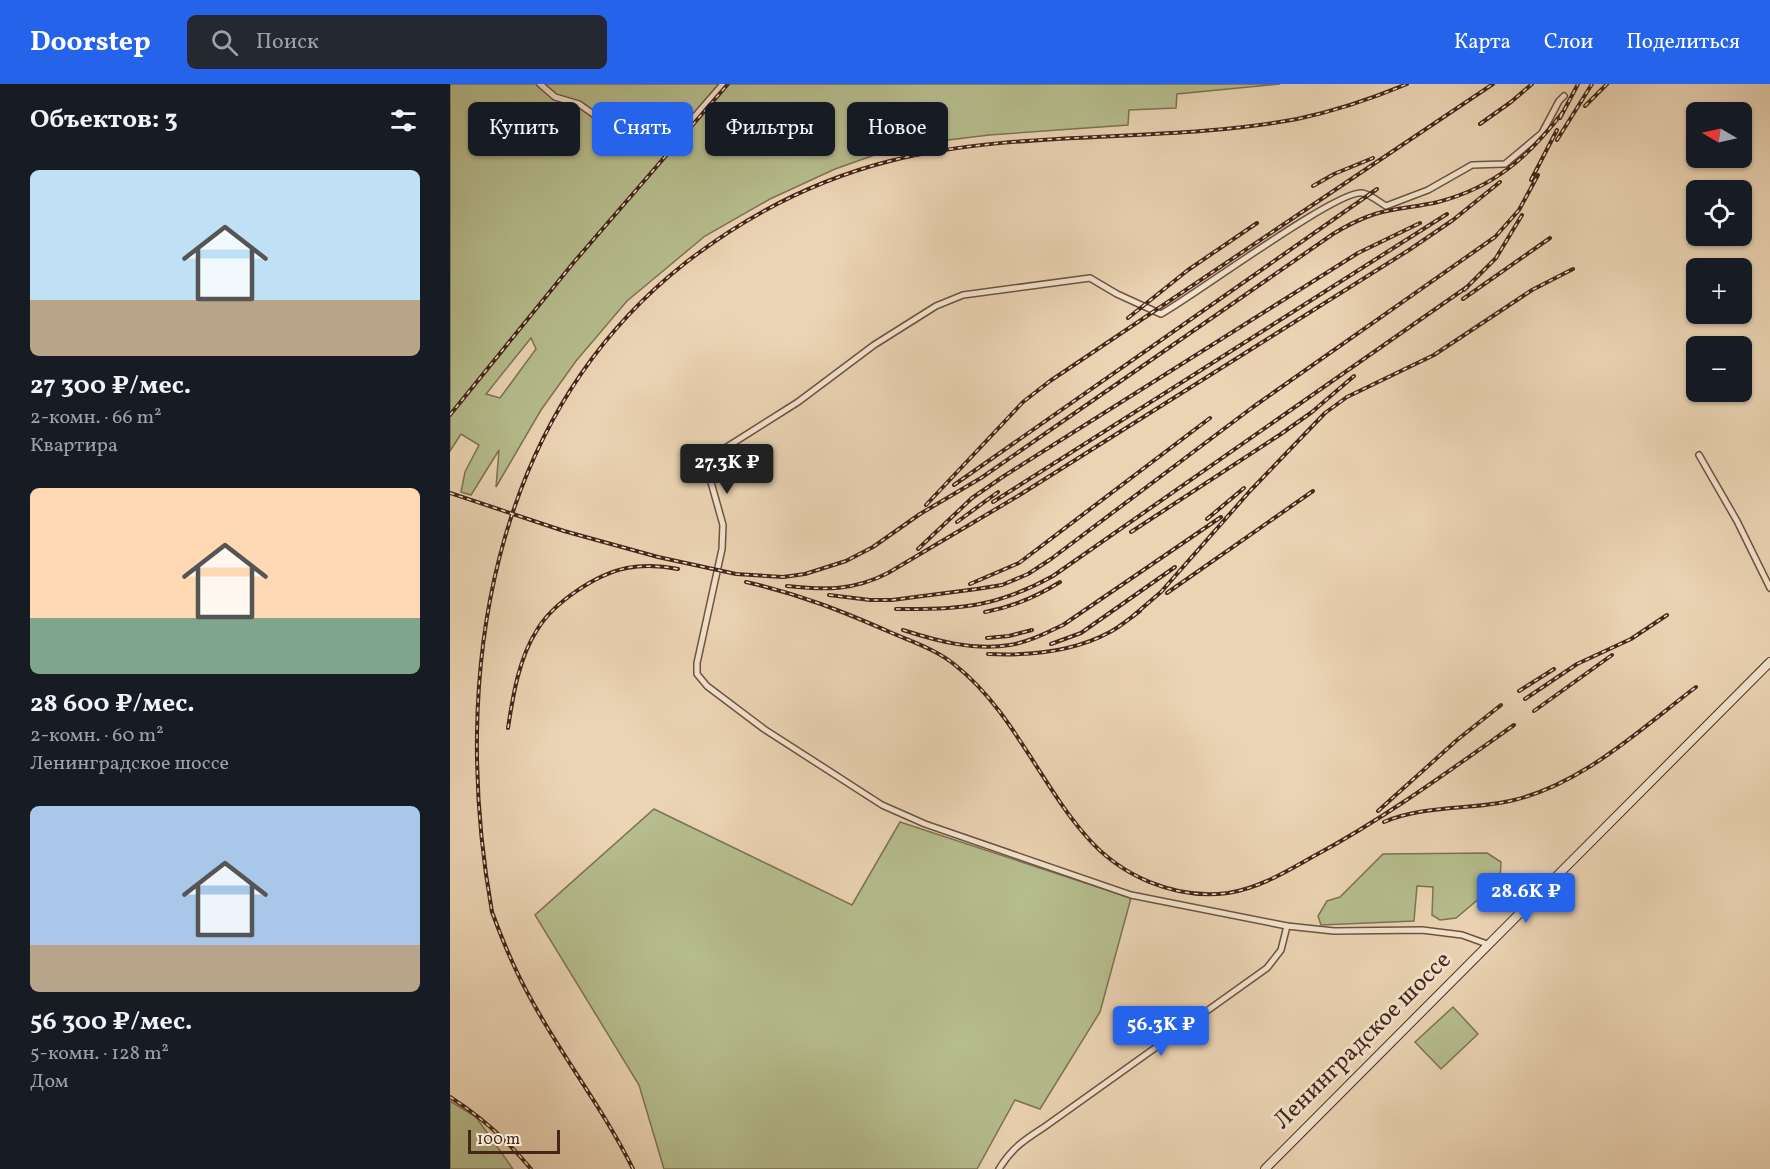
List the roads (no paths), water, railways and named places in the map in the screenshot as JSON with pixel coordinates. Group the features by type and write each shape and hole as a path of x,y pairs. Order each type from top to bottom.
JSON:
{"main road":[{"name":"Ленинградское шоссе","path":"1265,1169 1770,662"}],"street":[{"path":"540,84 555,97 579,104 645,151 664,152 723,84"},
{"path":"1487,944 1462,935 1422,930 1334,931 1287,926 1131,895 915,820 882,805 764,729 707,686 697,674 697,663 722,549 723,525 707,468 711,457 798,402 874,345 936,306 963,295 1090,278 1117,294 1161,314 1309,217 1349,194 1362,193 1386,206 1428,190 1472,165 1505,164 1542,133 1564,96"},
{"path":"1699,455 1737,521 1770,588"},
{"path":"999,1169 1010,1152 1020,1143 1267,968 1281,950 1287,926"}],"railway":[{"path":"450,415 574,262 728,84"},
{"path":"633,1169 622,1147 544,1022 510,957 492,912 480,823 477,733 483,644 500,557 527,474 566,397 618,326 684,264 756,216 835,178 890,161 991,144 1246,127 1297,119 1353,104 1407,84"},
{"path":"926,505 1023,402 1050,381 1493,84"},
{"path":"1480,124 1532,84"},
{"path":"1560,118 1578,84"},
{"path":"1557,140 1592,84"},
{"path":"1585,106 1607,84"},
{"path":"450,493 564,531 658,557 736,574 783,577 805,574 846,561 873,547 920,514 981,478 1338,231 1375,214 1458,196 1493,179 1537,143 1563,112"},
{"path":"1531,180 1557,130"},
{"path":"1313,186 1334,174 1373,158"},
{"path":"829,595 892,600 1002,585 1028,574 1253,407 1495,237 1519,210 1538,175"},
{"path":"787,586 839,588 863,583 888,573 1018,496 1409,250 1453,220 1500,182"},
{"path":"954,485 1377,189"},
{"path":"993,502 1447,214"},
{"path":"1464,290 1496,258 1522,215"},
{"path":"1128,318 1188,270 1257,223"},
{"path":"918,549 972,498 1004,476 1358,253 1420,223"},
{"path":"1463,299 1550,238"},
{"path":"1133,616 1161,592 1250,491 1325,413 1347,397 1434,355 1532,290 1573,269"},
{"path":"896,609 939,609 977,604 1014,594 1053,576 1467,287"},
{"path":"1131,532 1281,434 1312,412 1354,376"},
{"path":"970,584 1019,563 1210,418"},
{"path":"1207,519 1244,488"},
{"path":"1167,593 1313,491"},
{"path":"957,522 998,492"},
{"path":"903,630 969,646 996,647 1017,644 1063,625 1221,517"},
{"path":"508,728 521,665 537,630 553,610 576,591 615,571 646,566 678,569"},
{"path":"1051,644 1081,633 1175,567"},
{"path":"746,582 838,610 941,655 975,683 993,703 1069,815 1100,850 1115,863 1150,882 1188,893 1240,891 1283,873 1391,810 1514,725"},
{"path":"985,612 1024,601 1060,582"},
{"path":"988,654 1035,653 1081,644 1114,630 1140,611"},
{"path":"1525,699 1577,664 1631,639 1667,615"},
{"path":"987,638 1009,636 1032,630"},
{"path":"1534,711 1612,655"},
{"path":"1519,691 1554,669"},
{"path":"1384,822 1415,813 1494,804 1536,793 1561,782 1609,754 1696,687"},
{"path":"1378,811 1457,740 1501,705"},
{"path":"450,1097 493,1130 531,1169"}]}
